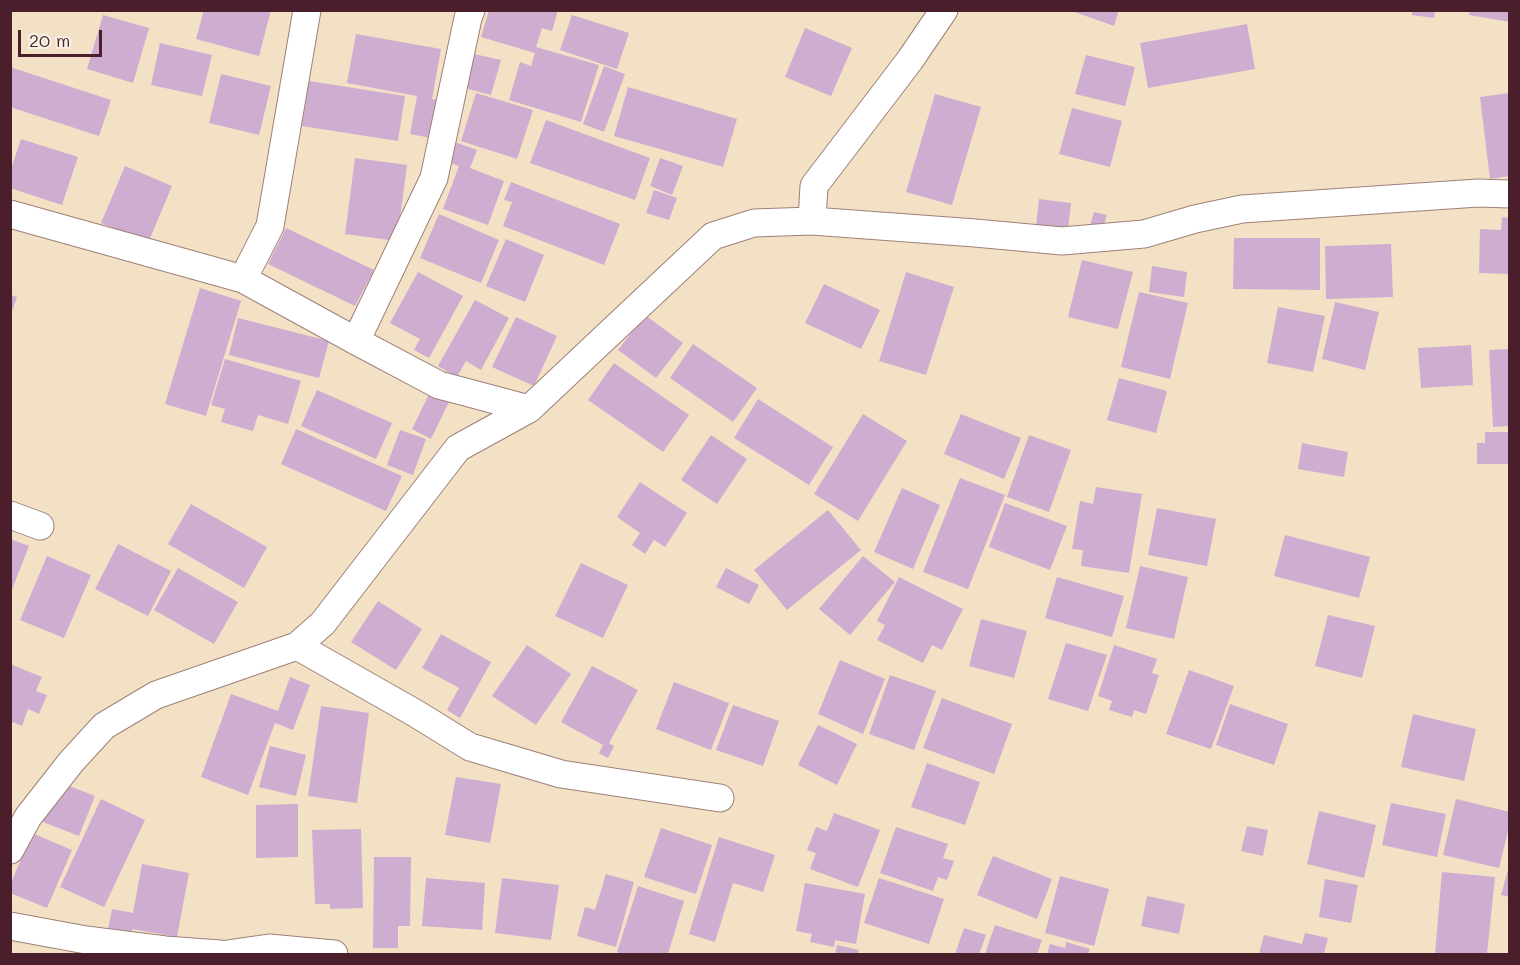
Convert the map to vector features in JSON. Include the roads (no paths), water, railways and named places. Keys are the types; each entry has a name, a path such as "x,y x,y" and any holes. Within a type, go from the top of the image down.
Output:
{"street":[{"path":"243,279 270,226 307,10"},
{"path":"356,341 434,178 471,10"},
{"path":"812,221 814,186 910,60 944,10"},
{"path":"10,850 27,817 71,762 104,726 156,695 297,646 323,623 459,448 530,409 713,236 753,223 812,221 1062,242 1144,234 1195,219 1242,209 1509,194"},
{"path":"10,214 243,279 440,384 530,409"},
{"path":"10,515 40,526"},
{"path":"297,646 470,747 561,774 720,798"},
{"path":"10,926 86,940 220,954"},
{"path":"227,954 269,948 334,954"}]}
